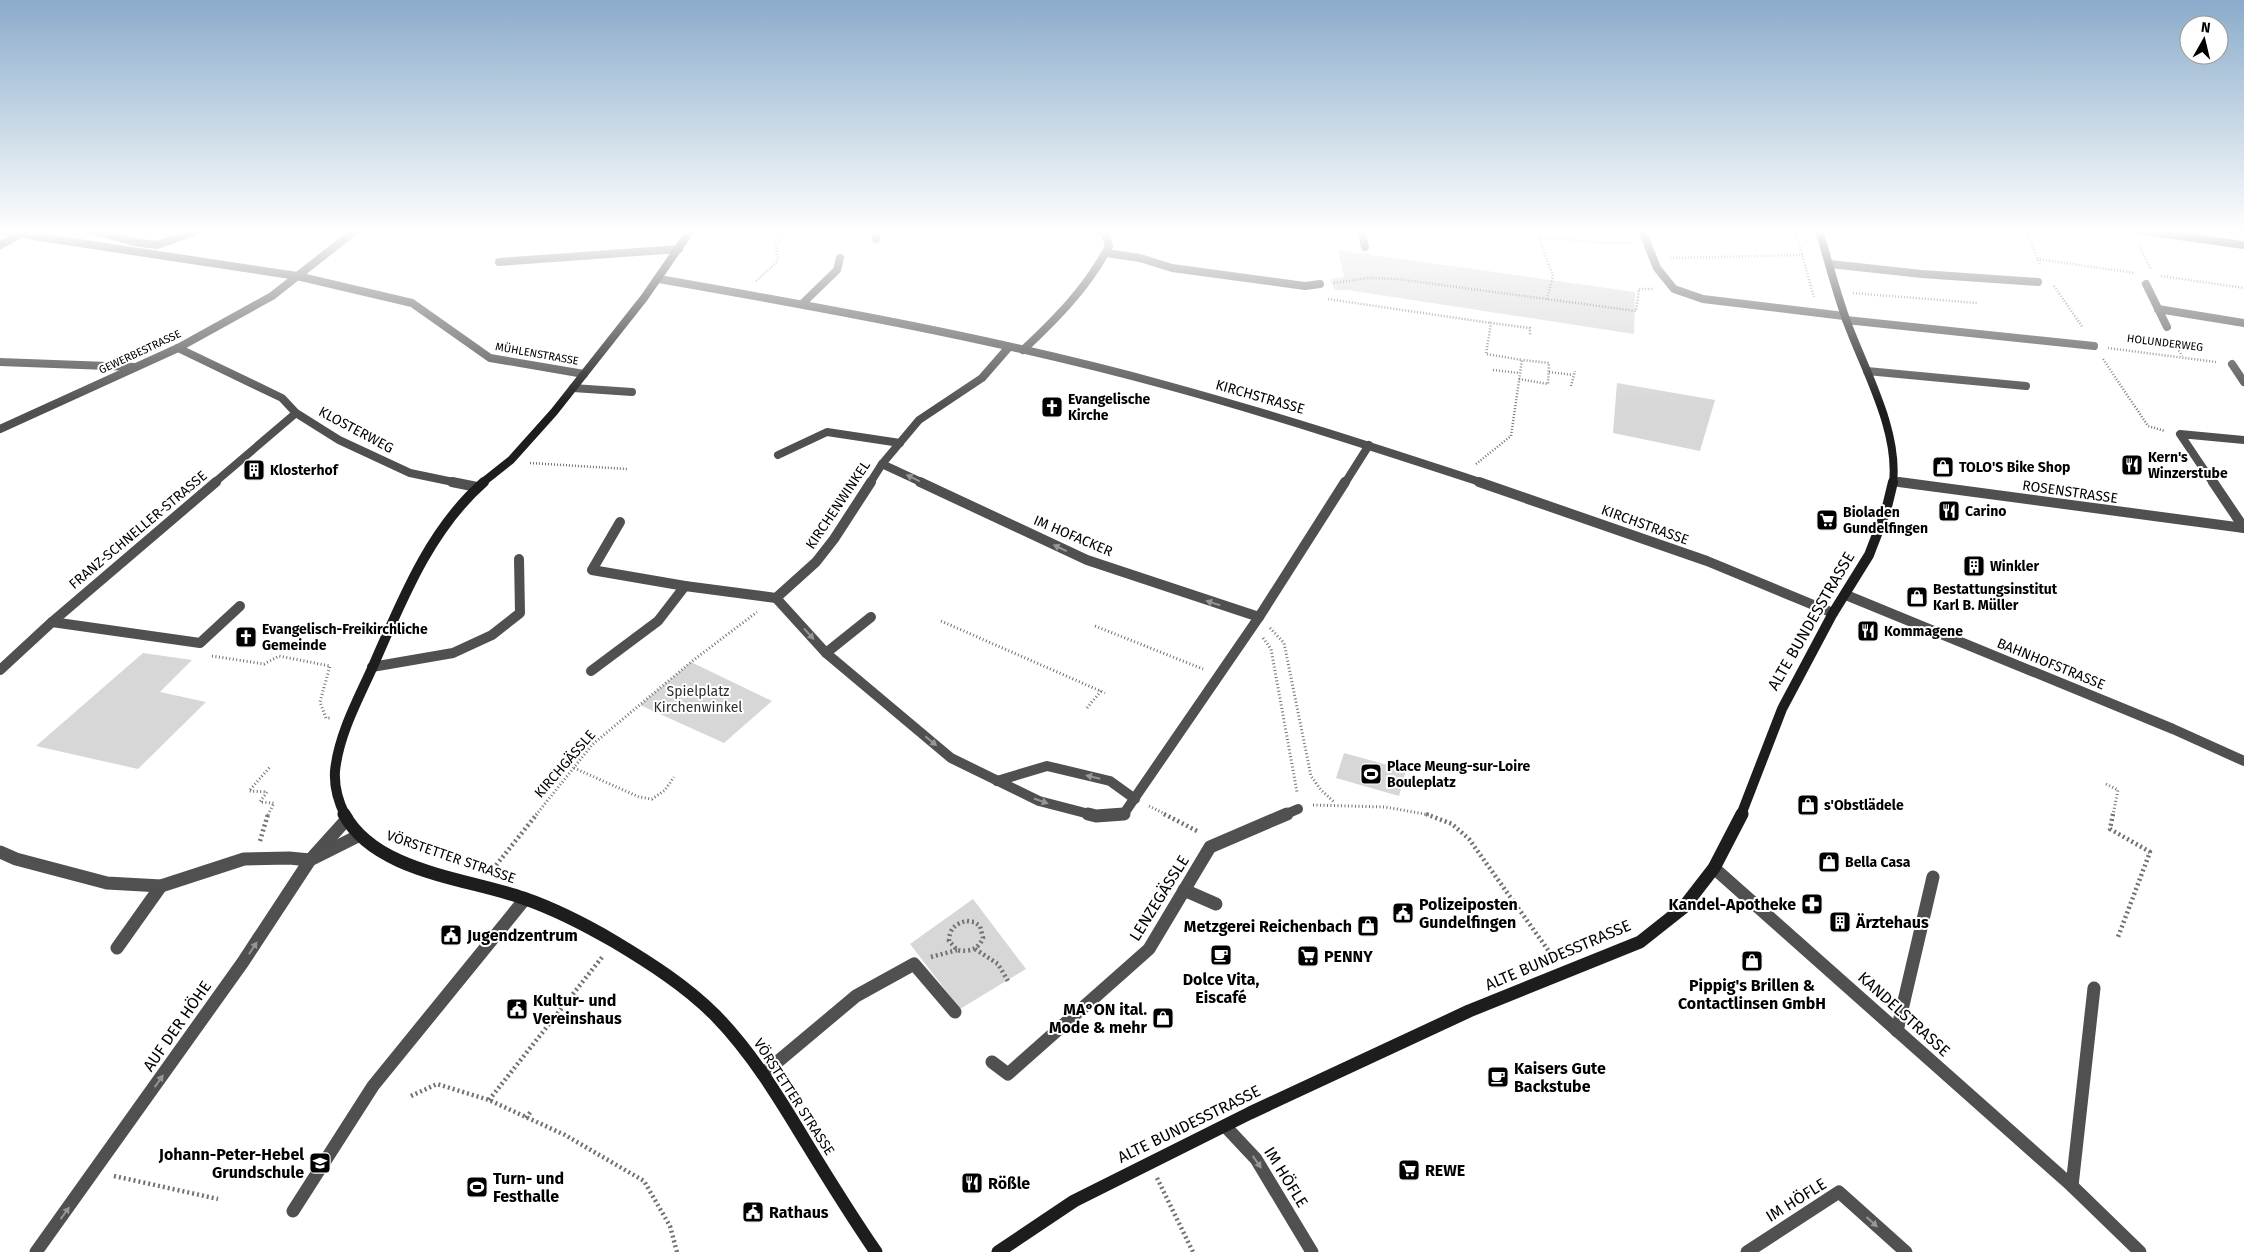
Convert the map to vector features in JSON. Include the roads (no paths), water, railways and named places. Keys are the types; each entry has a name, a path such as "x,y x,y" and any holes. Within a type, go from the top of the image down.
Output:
{"street":[{"name":"GEWERBESTRASSE","path":"0,429 178,348 272,296 281,288"},
{"name":"MÜHLENSTRASSE","path":"350,288 412,303 490,358 584,374"},
{"name":"VÖRSTETTER STRASSE","path":"652,288 573,388 510,461 477,487 458,510 422,563 400,603 361,691 338,759 334,788 347,819 358,836 378,852 525,899 562,914 616,944 672,980 702,1003 733,1035 763,1074 876,1252"},
{"name":"KIRCHSTRASSE","path":"711,288 802,304 1023,350 1151,380 1296,422 1462,476 1707,561 1833,613"},
{"path":"802,304 818,288"},
{"path":"1023,350 1059,316 1082,288"},
{"path":"1674,288 1703,299 1818,312 1845,318 2094,346"},
{"name":"ALTE BUNDESSTRASSE","path":"998,1252 1074,1201 1225,1126 1469,1011 1640,942 1684,908 1714,868 1739,821 1782,709 1833,613 1846,595 1869,555 1886,510 1893,481 1893,456 1882,410 1845,318 1836,288"},
{"path":"2148,288 2167,328"},
{"path":"2158,310 2244,323"},
{"name":"KIRCHENWINKEL","path":"776,598 816,562 834,538 882,464 919,420 982,378 1008,347"},
{"name":"KLOSTERWEG","path":"178,348 282,398 296,413 339,440 410,473 477,487"},
{"path":"0,362 135,367"},
{"path":"2232,364 2244,382"},
{"path":"1867,371 2026,386"},
{"path":"573,388 632,392"},
{"name":"FRANZ-SCHNELLER-STRASSE","path":"0,670 52,622 296,413"},
{"name":"KIRCHENWINKEL","path":"778,455 827,432 900,443"},
{"path":"2244,440 2180,434 2244,528"},
{"path":"620,522 592,570 685,586 776,598 826,653 951,758 1039,801 1096,816 1123,815 1256,622 1369,445"},
{"name":"IM HOFACKER","path":"882,464 1087,560 1256,622"},
{"name":"ROSENSTRASSE","path":"1893,481 2122,514 2244,528"},
{"path":"372,667 453,653 492,635 520,613 520,559"},
{"path":"591,671 658,621 685,586"},
{"name":"BAHNHOFSTRASSE","path":"1846,595 2173,729 2244,761"},
{"path":"52,622 200,643 240,606"},
{"path":"826,653 871,617"},
{"path":"997,781 1047,766 1110,781 1135,799"},
{"name":"LENZEGÄSSLE","path":"992,1062 1008,1074 1149,949 1210,847 1299,808"},
{"name":"AUF DER HÖHE","path":"36,1252 243,962 310,860 347,819"},
{"path":"0,852 16,859 107,883 161,886 244,859 290,858 310,860 358,836"},
{"name":"KANDELSTRASSE","path":"1714,868 2072,1186 2140,1252"},
{"path":"1897,1031 1933,877"},
{"path":"117,948 161,886"},
{"path":"1184,890 1216,904"},
{"path":"293,1211 373,1086 525,899"},
{"path":"763,1074 856,996 914,964 955,1012"},
{"path":"2072,1186 2094,988"},
{"name":"IM HÖFLE","path":"1225,1126 1256,1159 1312,1252"},
{"name":"IM HÖFLE","path":"1747,1252 1839,1192 1906,1252"}],"place":[{"name":"Evangelische Kirche","path":"1052,407"},
{"name":"Kern's Winzerstube","path":"2132,465"},
{"name":"TOLO'S Bike Shop","path":"1943,467"},
{"name":"Klosterhof","path":"254,470"},
{"name":"Carino","path":"1949,511"},
{"name":"Bioladen Gundelfingen","path":"1827,520"},
{"name":"Winkler","path":"1974,566"},
{"name":"Bestattungsinstitut Karl B. Müller","path":"1917,597"},
{"name":"Kommagene","path":"1868,631"},
{"name":"Evangelisch-Freikirchliche Gemeinde","path":"246,637"},
{"name":"Place Meung-sur-Loire Bouleplatz","path":"1371,774"},
{"name":"s'Obstlädele","path":"1808,805"},
{"name":"Bella Casa","path":"1829,862"},
{"name":"Kandel-Apotheke","path":"1812,904"},
{"name":"Polizeiposten Gundelfingen","path":"1403,913"},
{"name":"Ärztehaus","path":"1840,922"},
{"name":"Metzgerei Reichenbach","path":"1368,926"},
{"name":"Jugendzentrum","path":"451,935"},
{"name":"Dolce Vita, Eiscafé","path":"1221,955"},
{"name":"PENNY","path":"1308,956"},
{"name":"Pippig's Brillen & Contactlinsen GmbH","path":"1752,961"},
{"name":"Kultur- und Vereinshaus","path":"517,1009"},
{"name":"MA°ON ital. Mode & mehr","path":"1163,1018"},
{"name":"Kaisers Gute Backstube","path":"1498,1077"},
{"name":"Johann-Peter-Hebel Grundschule","path":"320,1163"},
{"name":"REWE","path":"1409,1170"},
{"name":"Rößle","path":"972,1183"},
{"name":"Turn- und Festhalle","path":"477,1187"},
{"name":"Rathaus","path":"753,1212"}],"park label":[{"name":"Spielplatz Kirchenwinkel","path":"698,700"}]}
